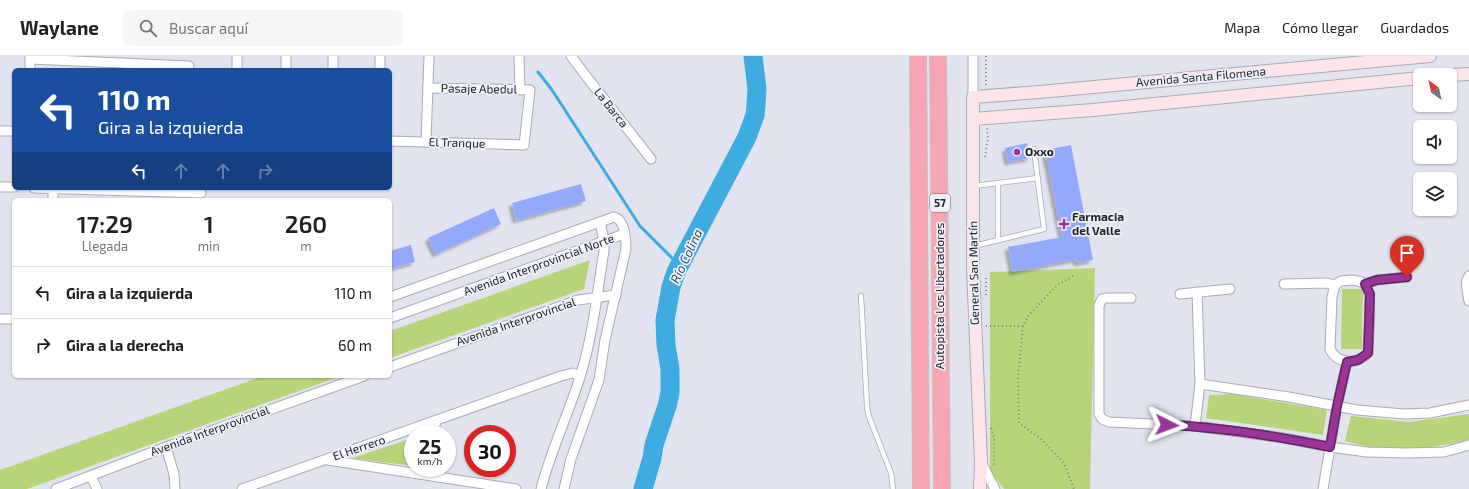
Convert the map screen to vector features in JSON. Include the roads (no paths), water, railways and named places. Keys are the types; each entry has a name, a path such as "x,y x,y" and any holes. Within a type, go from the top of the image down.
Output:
{"highway":[{"name":"Autopista Los Libertadores","path":"918,56 921,489"},
{"name":"Autopista Los Libertadores","path":"938,56 942,489"}],"street":[{"path":"30,58 189,68 189,56"},
{"path":"237,56 237,68"},
{"path":"286,56 286,68"},
{"path":"333,56 333,68"},
{"path":"380,56 380,68"},
{"path":"426,142 429,56"},
{"path":"519,56 520,90"},
{"name":"La Barca","path":"571,56 651,159"},
{"name":"General San Martín","path":"973,56 974,326 981,462 980,489"},
{"name":"Avenida Santa Filomena","path":"973,97 1430,56"},
{"path":"1457,75 1469,74"},
{"name":"Avenida Santa Filomena","path":"973,119 1093,110 1413,79"},
{"name":"Pasaje Abedul","path":"428,88 530,90 524,145"},
{"path":"0,131 12,131"},
{"name":"El Tranque","path":"392,141 524,145"},
{"path":"0,187 12,187"},
{"path":"66,190 130,195 200,194"},
{"name":"Avenida Interprovincial Norte","path":"392,296 614,217 618,218 621,222 624,234 392,317"},
{"path":"541,489 551,453 580,376 591,332 604,251 604,241 600,222"},
{"path":"564,489 571,459 599,380 605,340 626,249 624,234"},
{"path":"1469,276 1466,284 1469,301"},
{"path":"1365,284 1377,280 1407,277"},
{"path":"1352,280 1365,284 1370,294 1368,353 1358,360 1347,362 1332,354 1330,349 1332,297 1336,285 1341,281 1352,280"},
{"path":"1284,284 1326,283 1336,285"},
{"path":"1180,294 1230,289"},
{"path":"1195,426 1200,384 1196,292"},
{"name":"Avenida Interprovincial","path":"392,366 578,300 596,296 616,295"},
{"path":"1132,298 1106,298 1099,302 1099,406 1100,416 1104,420 1110,422 1195,426 1284,438 1330,447 1367,452 1444,452 1469,445"},
{"path":"0,319 12,319"},
{"path":"1323,489 1337,406 1347,362"},
{"name":"El Herrero","path":"242,489 561,376 573,373 580,376"},
{"name":"Avenida Interprovincial","path":"56,489 166,447 358,378"},
{"path":"1200,384 1232,388 1356,410 1404,414 1430,413 1469,405"},
{"path":"435,425 436,421"},
{"path":"166,447 174,474 175,489"},
{"path":"326,460 404,469"},
{"path":"981,462 995,489"},
{"path":"91,476 96,489"},
{"path":"452,477 516,489"}],"lane":[{"path":"973,246 1044,229 1034,149"},
{"path":"973,186 1038,178"},
{"path":"998,183 998,240"},
{"path":"861,296 868,414 891,473 892,489"}],"waterway":[{"name":"Río Colina","path":"643,489 652,458 654,445 670,393 670,369 666,345 665,320 671,287 676,272 747,137 755,115 757,89 753,56"},
{"path":"538,72 552,90 640,226 673,259 676,272"}],"place":[{"name":"Oxxo","path":"1017,152"},
{"name":"Farmacia del Valle","path":"1064,224"}]}
